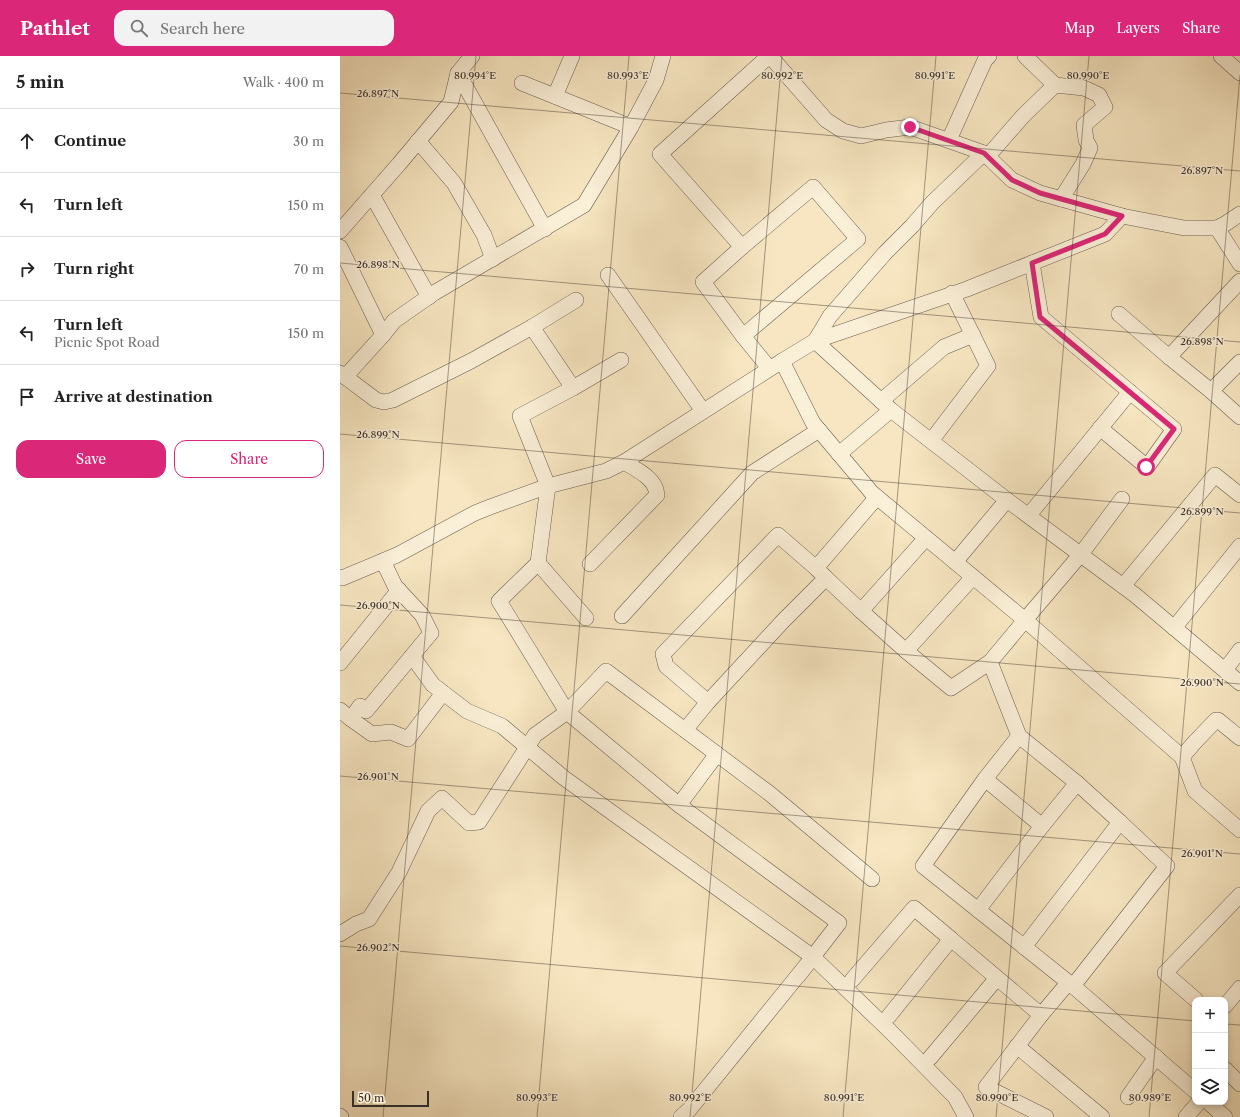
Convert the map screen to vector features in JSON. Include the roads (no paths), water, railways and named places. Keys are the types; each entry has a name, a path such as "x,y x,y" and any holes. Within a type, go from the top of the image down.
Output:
{"street":[{"path":"340,231 451,102 458,73 472,56"},
{"path":"555,96 572,56"},
{"path":"576,300 532,327 471,361 389,401 384,402 376,400 342,375 394,321 429,297 492,258 545,229 584,205 631,127 656,80 663,56"},
{"path":"742,247 660,154 769,56 826,120 843,132 861,136 886,130 910,127 949,140 986,155 1012,180 1040,193 1122,216 1184,228 1217,228 1240,214"},
{"path":"949,140 985,60 989,56"},
{"path":"1025,56 1055,85 1084,88 1099,95 1105,107 1084,125 1086,140 1090,148 1083,164 1061,199"},
{"path":"1221,56 1240,73"},
{"path":"458,73 545,229"},
{"path":"522,83 631,127"},
{"path":"815,340 830,316 885,253 932,203 986,155 1055,85"},
{"path":"418,141 454,183 484,235 492,258"},
{"path":"743,336 858,239 813,187 703,282 743,336 775,365 813,423 872,493 1025,620 1182,758 1195,791 1238,823"},
{"path":"372,195 429,297"},
{"path":"341,579 397,556 490,507 548,486 606,471 624,462 815,340 967,289 1105,234 1122,216"},
{"path":"1217,228 1240,264"},
{"path":"340,246 383,334"},
{"path":"1032,263 1040,317 1174,429 1146,467 1100,428"},
{"path":"608,275 702,412"},
{"path":"1169,357 1240,281"},
{"path":"931,441 988,366 952,293"},
{"path":"1119,314 1240,417"},
{"path":"532,327 573,388"},
{"path":"839,454 944,347 972,335"},
{"path":"815,340 886,406 1007,500 1123,586 1240,683"},
{"path":"621,360 573,388 520,416 548,486 538,563 499,601 567,712 679,805 839,923 694,1104 681,1117"},
{"path":"1211,391 1240,362"},
{"path":"1029,515 1130,392"},
{"path":"622,616 752,473 819,430"},
{"path":"590,564 657,495 657,489 652,480 624,462"},
{"path":"1123,586 1215,475 1240,495"},
{"path":"685,730 708,702 784,620 877,497"},
{"path":"708,702 666,666 663,654 778,535 906,651 951,688 990,662 1081,554 1122,499"},
{"path":"955,562 1007,500"},
{"path":"861,611 926,538"},
{"path":"1174,628 1240,546"},
{"path":"383,561 395,586 422,615 431,633 366,711 360,706 346,715 372,734 391,732 408,739 443,693"},
{"path":"538,563 586,618"},
{"path":"906,651 973,577"},
{"path":"340,663 399,590"},
{"path":"1225,670 1240,650"},
{"path":"412,656 433,685 467,712 502,726 564,778 813,957 890,1030 955,1097 966,1117"},
{"path":"990,662 1019,736 1077,783 1167,866 1070,984 1041,1015 986,1087 1046,1117"},
{"path":"340,934 356,924 369,919 399,872 428,811 442,798 470,823 479,822 535,735 567,712 606,672 769,793 872,879"},
{"path":"1182,758 1216,720 1240,738"},
{"path":"1019,736 985,778 923,866 1070,984 1192,1088"},
{"path":"679,805 717,754"},
{"path":"985,778 1042,826"},
{"path":"978,910 1077,783"},
{"path":"1024,947 1120,822"},
{"path":"1193,997 1165,972 1240,895"},
{"path":"852,980 914,908 1041,1015"},
{"path":"889,1016 951,939"},
{"path":"930,1058 997,978"},
{"path":"1228,1002 1240,988"},
{"path":"1017,1046 1102,1117"},
{"path":"1128,1097 1156,1057"},
{"path":"1228,1072 1240,1084"},
{"path":"1186,1117 1196,1105"},
{"path":"1211,1105 1225,1117"}]}
